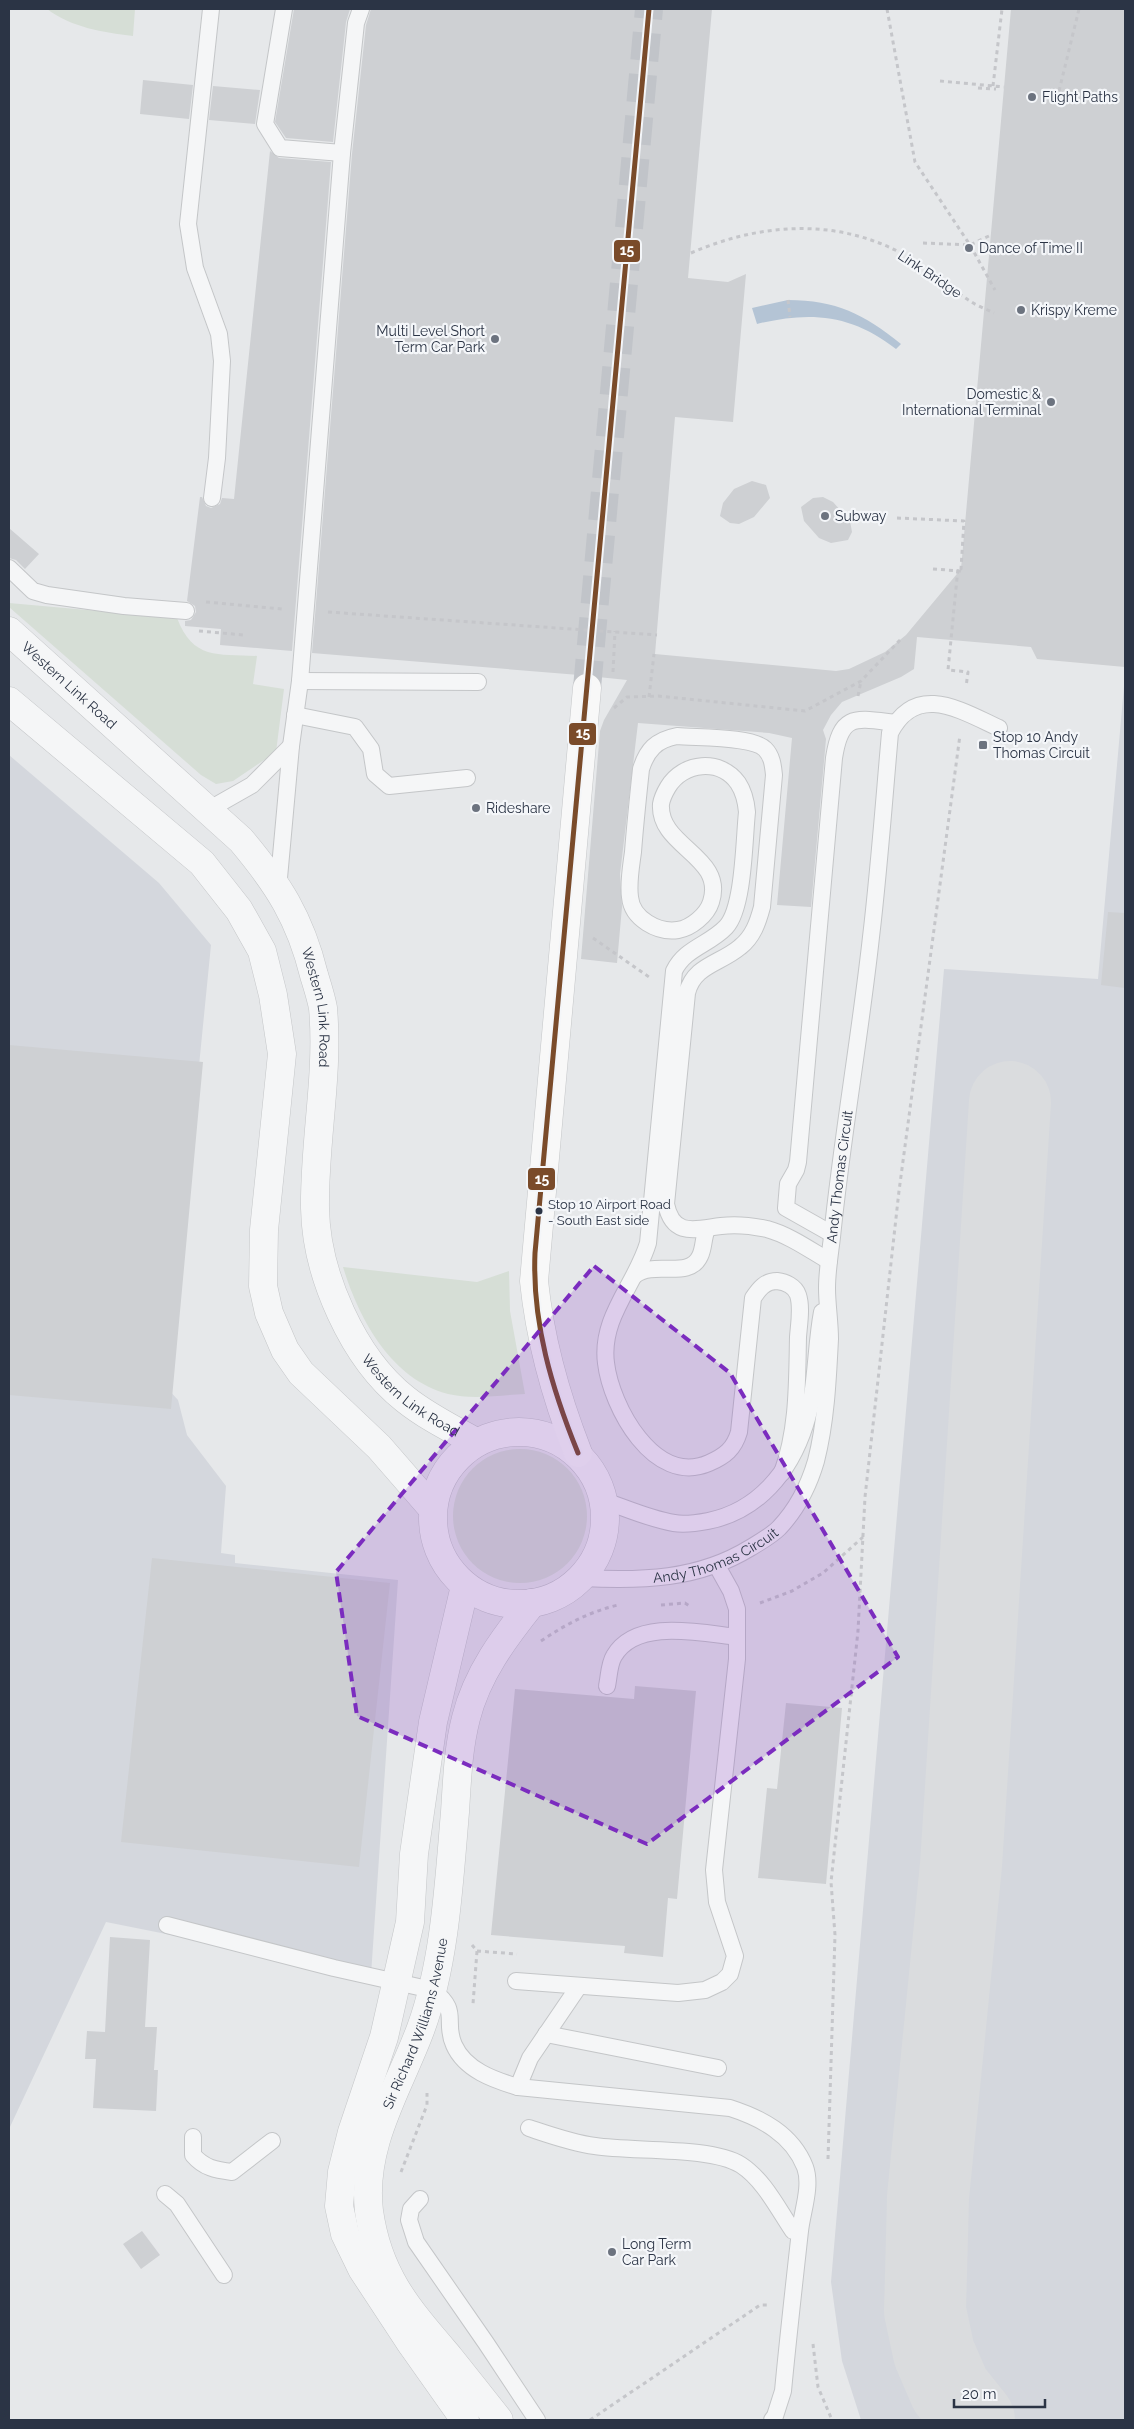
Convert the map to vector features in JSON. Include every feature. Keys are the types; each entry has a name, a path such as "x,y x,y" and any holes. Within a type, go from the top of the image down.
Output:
{"main road":[{"path":"578,1453 552,1382 534,1281 561,961 587,688"}],"street":[{"name":"Western Link Road","path":"9,631 241,840 267,872 297,919 322,1006 324,1052 315,1208 320,1249 330,1284 360,1347 387,1383 421,1410 476,1442"},
{"path":"9,701 202,863 238,910 262,951 273,996 282,1054 264,1230 263,1286 270,1313 285,1350 301,1374 379,1447 432,1508"},
{"path":"529,1431 555,1438 578,1453 596,1475 605,1501 606,1529 598,1555 582,1578 559,1595 532,1603 509,1604 486,1598 466,1586 449,1569 438,1548 432,1508 443,1478 457,1458 476,1442 501,1433 529,1431"},
{"name":"Sir Richard Williams Avenue","path":"465,2420 412,2346 362,2269 345,2234 338,2206 342,2172 352,2132 384,2038 410,1922 414,1854 432,1722 466,1586"},
{"name":"Sir Richard Williams Avenue","path":"499,2420 398,2295 384,2268 369,2210 368,2180 375,2138 421,2027 432,1990 446,1899 460,1748 466,1718 491,1658 532,1603"}],"lane":[{"path":"211,9 188,224 196,268 219,334 222,361 217,458 212,498"},
{"path":"284,9 266,124 280,148 342,153"},
{"path":"278,889 291,746 300,681 342,153 359,16"},
{"path":"9,568 33,591 46,595 124,606 186,611"},
{"path":"300,681 478,682"},
{"path":"832,1234 786,1208 788,1184 798,1162 837,739 841,729 849,722 860,720 895,723 910,708 925,705 941,704 963,711 999,728"},
{"path":"295,715 355,726 371,749 375,774 389,786 467,778"},
{"name":"Andy Thomas Circuit","path":"582,1578 659,1579 693,1573 717,1566 734,1558 773,1533 792,1510 806,1487 815,1462 823,1428 830,1337 827,1288 829,1261 872,936 890,733 895,723"},
{"path":"782,1473 790,1450 794,1423 799,1312 798,1296 795,1290 783,1282 772,1282 758,1290 751,1308 740,1423 736,1441 727,1454 705,1465 690,1468 673,1465 659,1458 646,1447 622,1414 611,1391 606,1361 607,1331 619,1300 643,1259 650,1229 674,971 683,957 725,928 732,919 738,902 747,812 745,797 738,783 727,773 710,766 695,767 681,772 664,794 662,818 670,831 707,867 712,879 713,893 711,903 697,921 683,930 657,929 638,914 630,898 630,884 641,769 646,755 653,745 664,738 676,736 753,742 765,748 772,759 774,774 762,907 759,921 742,946 708,965 693,977 689,985 684,1006 666,1204 672,1220 678,1226 692,1230 738,1226 766,1229 782,1235 829,1261"},
{"path":"208,810 252,785 291,746"},
{"path":"635,1275 647,1268 682,1269 692,1265 701,1255 707,1229"},
{"path":"605,1501 644,1516 676,1524 719,1519 743,1508 764,1494 782,1473 806,1424 811,1398 818,1333 827,1288"},
{"path":"516,1981 678,1993 704,1990 722,1982 730,1974 734,1956 717,1902 714,1870 736,1660 737,1609 731,1591 717,1566"},
{"path":"607,1686 613,1658 625,1642 644,1633 676,1631 737,1637"},
{"path":"167,1925 396,1983 432,1990 443,1998 450,2009 453,2044 464,2060 479,2072 518,2087 730,2108 752,2115 772,2126 797,2152 806,2169 807,2192 801,2226 783,2391 772,2420"},
{"path":"518,2087 530,2058 579,1986"},
{"path":"546,2034 718,2068"},
{"path":"529,2128 593,2146 702,2154 727,2159 741,2165 758,2181 793,2231"},
{"path":"193,2137 193,2155 200,2163 213,2170 232,2172 272,2141"},
{"path":"164,2194 177,2204 224,2275"},
{"path":"420,2199 411,2209 409,2220 416,2242 537,2420"}],"path":[{"path":"887,9 915,162 970,245 995,290"},
{"path":"994,86 1002,9"},
{"path":"1059,92 1079,9"},
{"path":"940,81 1004,88 978,88"},
{"name":"Link Bridge","path":"690,254 734,236 781,228 806,228 855,235 901,252 970,302 994,313"},
{"path":"923,243 970,245 991,235"},
{"path":"788,300 790,317"},
{"path":"828,2166 835,1936 831,1882 858,1631 865,1497 899,1191 968,672 948,670 958,568 961,569 964,521 897,518"},
{"path":"933,569 961,571"},
{"path":"202,601 306,611 657,635"},
{"path":"610,712 627,697 649,697 805,711 861,681 901,639"},
{"path":"649,697 654,654"},
{"path":"857,699 861,681"},
{"path":"590,936 652,980"},
{"path":"756,1604 792,1591 823,1573 863,1536"},
{"path":"656,1606 684,1603 693,1608"},
{"path":"536,1645 566,1624 595,1610 620,1604"},
{"path":"470,1943 477,1951 517,1954"},
{"path":"473,2007 477,1951"},
{"path":"396,2179 414,2140 427,2105 428,2087"},
{"path":"590,2420 760,2304 770,2305"},
{"path":"813,2339 818,2387 832,2420"}],"highlighted area":[{"path":"594,1266 730,1373 898,1657 647,1844 357,1716 336,1572"}],"shaded area":[{"path":"47,9 135,9 133,36 99,31 77,25"},
{"path":"9,603 177,618 183,632 199,648 219,654 257,656 253,684 284,689 276,752 233,781 216,784 201,775 9,607"},
{"path":"1125,675 1125,2420 861,2420 842,2361 831,2282 944,969 1098,979"},
{"path":"9,755 159,883 211,945 167,1388 178,1400 187,1435 226,1486 221,1553 235,1555 235,1563 398,1580 371,1975 106,1922 9,2129"},
{"path":"343,1267 477,1282 509,1271 510,1311 525,1394 477,1397 457,1396 428,1386 410,1375 394,1361 368,1326 358,1307"},
{"path":"520,1449 546,1454 557,1460 567,1469 576,1479 582,1490 587,1516 582,1542 576,1553 567,1563 557,1572 546,1578 520,1583 494,1578 483,1572 473,1563 464,1553 458,1542 453,1516 458,1490 464,1479 473,1469 483,1460 494,1454"}],"water":[{"path":"788,300 821,303 849,311 874,324 901,344 896,349 880,337 863,328 830,318 794,318 757,324 752,308"}],"building":[{"path":"294,9 350,9 346,22 333,142 286,138 275,122"},
{"name":"Multi Level Short Term Car Park","path":"371,9 712,9 688,278 728,282 746,274 733,422 675,417 655,654 836,671 849,669 885,652 906,635 961,569 1011,9 1125,9 1125,667 1037,659 1031,647 917,637 914,669 901,677 842,702 831,715 823,730 826,739 811,907 777,905 792,738 769,733 638,723 620,874 622,907 617,963 581,959 600,731 604,720 627,680 598,677 588,672 579,675 312,653 352,154 366,25"},
{"path":"143,80 193,85 189,119 140,114"},
{"path":"213,86 260,90 255,124 209,120"},
{"path":"270,151 279,158 331,162 292,651 220,645 221,629 185,626 185,621 191,620 196,612 195,606 187,601 200,497 202,497 206,506 211,508 220,504 222,498 234,499"},
{"path":"752,481 766,485 770,498 754,517 739,524 730,523 720,516 723,503 734,489"},
{"name":"Subway","path":"823,497 833,502 850,521 852,532 848,540 831,543 819,538 804,521 801,507 813,498"},
{"path":"9,528 39,554 25,569 16,560 9,558"},
{"path":"1108,912 1125,913 1125,988 1101,985"},
{"path":"9,1045 203,1062 171,1409 9,1395"},
{"path":"152,1558 390,1583 359,1867 121,1842"},
{"path":"635,1686 696,1691 677,1899 668,1898 663,1957 624,1953 625,1946 491,1935 515,1689 634,1699"},
{"path":"786,1703 842,1708 826,1884 758,1878 767,1788 777,1789"},
{"path":"110,1937 150,1940 145,2027 157,2027 154,2070 158,2070 156,2111 93,2108 96,2059 85,2059 87,2031 105,2032"},
{"path":"142,2231 160,2255 141,2269 123,2244"}],"taxiway":[{"path":"974,2420 950,2390 934,2353 925,2311 928,2197 961,1865 1010,1102"}],"tunnel":[{"path":"587,688 649,9"}],"transit line":[{"name":"15","path":"578,1453 552,1380 540,1330 535,1279 535,1253 649,9"}],"place":[{"name":"Flight Paths","path":"1032,97"},
{"name":"Dance of Time II","path":"969,248"},
{"name":"Krispy Kreme","path":"1021,310"},
{"name":"Multi Level Short Term Car Park","path":"495,339"},
{"name":"Domestic & International Terminal","path":"1051,402"},
{"name":"Subway","path":"825,516"},
{"name":"Stop 10 Andy Thomas Circuit","path":"983,745"},
{"name":"Rideshare","path":"476,808"},
{"name":"Stop 10 Airport Road - South East side","path":"539,1211"},
{"name":"Long Term Car Park","path":"612,2252"}]}
